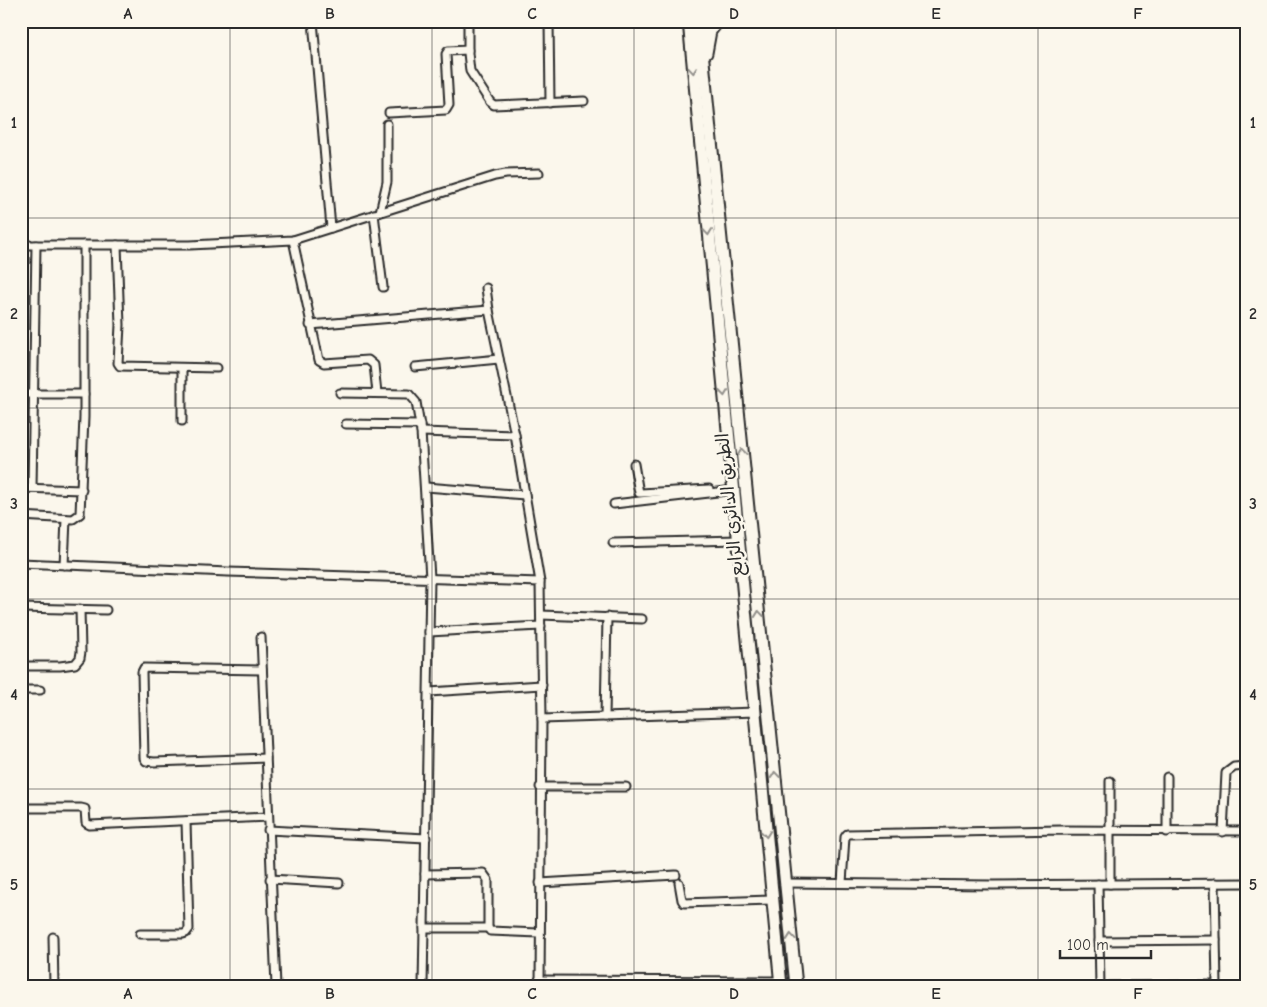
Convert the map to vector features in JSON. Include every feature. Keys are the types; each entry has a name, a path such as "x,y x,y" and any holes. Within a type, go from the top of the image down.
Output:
{"main road":[{"path":"679,21 685,28 691,42"},
{"name":"الطريق الدائري الرابع","path":"689,21 781,983"},
{"name":"الطريق الدائري الرابع","path":"699,21 796,986"},
{"path":"703,72 710,31 718,21"},
{"path":"752,671 758,667 765,672"}],"street":[{"path":"313,21 331,228"},
{"path":"468,21 470,71 490,102 494,105 584,102"},
{"path":"549,21 550,103"},
{"path":"389,113 446,110 449,104 446,54 452,50 468,50"},
{"path":"383,288 377,213 387,182 387,124"},
{"path":"21,245 190,245 293,240 495,176 539,173"},
{"path":"293,240 319,360 324,363 368,360 372,362 374,364 377,393"},
{"path":"32,488 36,245"},
{"path":"21,516 66,519 76,518 80,514 84,394 84,245"},
{"path":"117,245 120,325 118,363 122,367 217,368"},
{"path":"486,288 488,310 515,435 540,582 542,719 539,983 781,983"},
{"path":"310,325 488,310"},
{"path":"415,367 499,359"},
{"path":"182,368 182,421"},
{"path":"340,393 409,394 416,402 421,429 426,486 430,578 423,986"},
{"path":"21,394 84,394"},
{"path":"346,424 515,435"},
{"path":"634,464 639,493 641,494 734,488 746,490"},
{"path":"426,486 525,495"},
{"path":"21,488 82,490"},
{"path":"614,504 734,488"},
{"path":"64,565 66,519"},
{"path":"613,543 738,540"},
{"path":"21,563 540,582"},
{"path":"21,608 106,610"},
{"path":"21,666 75,664 80,658 80,609"},
{"path":"541,615 642,619"},
{"path":"606,717 608,617"},
{"path":"429,632 541,626"},
{"path":"261,637 276,986"},
{"path":"262,670 144,668 142,672 144,758 146,761 154,762 266,758"},
{"path":"429,692 542,685"},
{"path":"21,690 40,690"},
{"path":"542,719 756,712"},
{"path":"1223,832 1226,773 1234,767 1246,766"},
{"path":"1167,777 1167,832"},
{"path":"1110,781 1110,884"},
{"path":"540,787 626,787"},
{"path":"21,808 81,808 85,809 86,822 90,825 268,817"},
{"path":"140,934 183,934 189,929 186,821"},
{"path":"268,830 426,838"},
{"path":"842,883 845,837 848,834 1109,830 1167,832 1246,831"},
{"path":"425,874 483,873 488,880 488,928"},
{"path":"540,883 676,874"},
{"path":"270,879 339,884"},
{"path":"680,883 684,903 772,900"},
{"path":"786,883 1246,883"},
{"path":"1108,986 1217,985 1215,883"},
{"path":"1098,884 1100,986"},
{"path":"424,928 488,928 493,932 539,933"},
{"path":"54,937 54,986"},
{"path":"1099,941 1216,940"}]}
